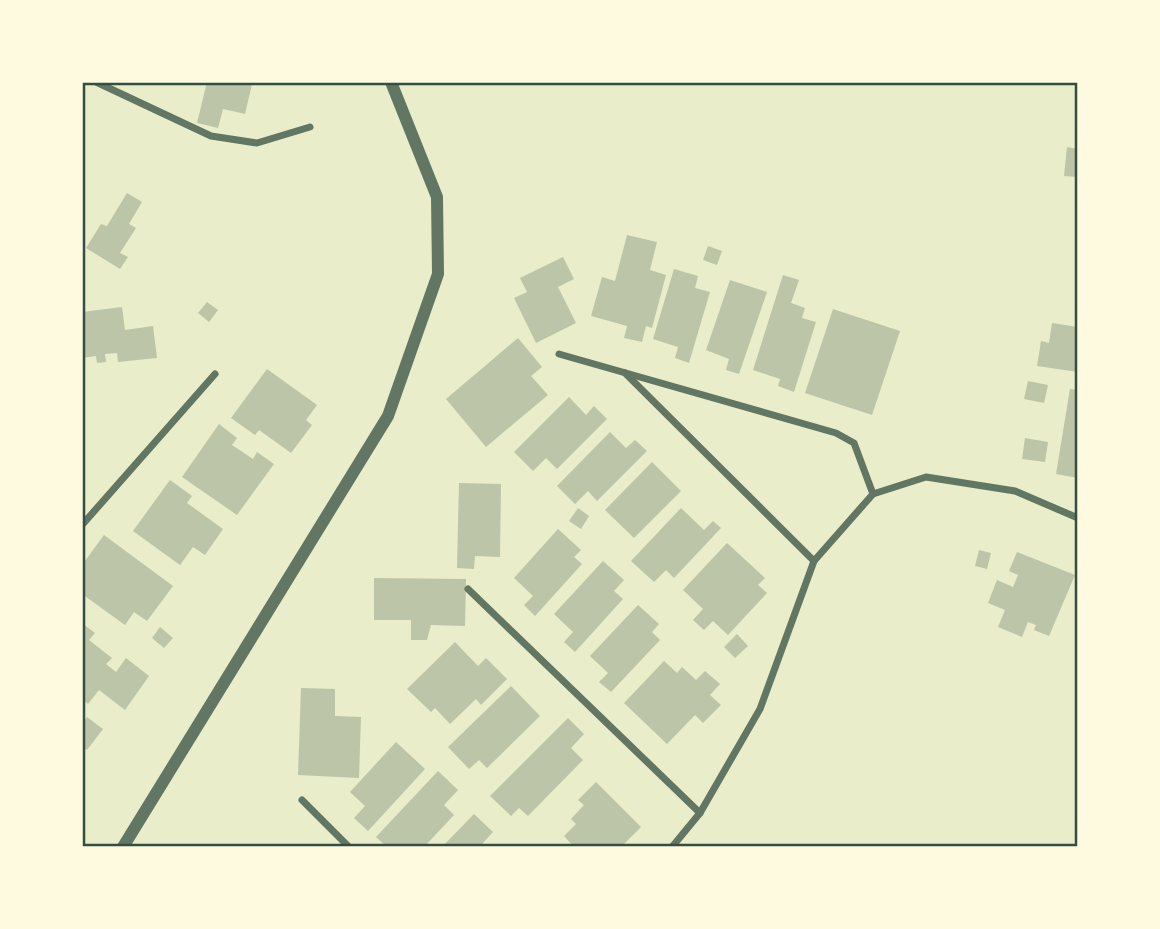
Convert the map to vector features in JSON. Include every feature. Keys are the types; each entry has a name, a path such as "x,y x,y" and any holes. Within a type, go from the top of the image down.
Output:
{"street":[{"path":"96,82 211,136 257,143 310,127"},
{"path":"123,847 388,416 438,274 437,197 391,82"},
{"path":"559,354 836,433 855,443 873,494"},
{"path":"624,372 814,561"},
{"path":"82,525 215,374"},
{"path":"672,847 700,813 760,709 814,561 873,494 926,477 1015,491 1078,518"},
{"path":"468,589 700,813"},
{"path":"302,800 349,847"}],"building":[{"path":"207,82 252,84 245,114 223,109 218,128 197,123"},
{"path":"1067,147 1078,149 1078,177 1064,176"},
{"path":"127,193 142,202 129,224 136,228 120,253 128,257 120,269 86,248 101,224 107,226"},
{"path":"627,235 657,242 650,270 666,275 652,328 646,326 642,342 624,338 627,326 591,316 602,277 615,281"},
{"path":"708,246 722,251 717,265 703,260"},
{"path":"563,257 574,279 558,287 576,323 536,343 514,298 527,292 520,278"},
{"path":"674,269 698,276 695,288 710,292 689,363 675,358 678,347 653,339"},
{"path":"783,275 799,280 791,303 805,308 802,318 816,322 794,392 778,386 780,379 753,370"},
{"path":"730,280 767,292 739,374 726,370 729,359 706,350"},
{"path":"207,302 218,310 209,322 198,313"},
{"path":"122,307 125,330 153,326 157,358 118,362 117,353 105,354 106,362 97,363 96,356 82,358 82,312"},
{"path":"833,309 900,331 872,415 805,393"},
{"path":"1052,323 1078,327 1078,372 1037,366 1041,341 1049,343"},
{"path":"518,338 542,367 531,376 548,395 486,447 446,399"},
{"path":"267,369 317,405 306,420 312,425 291,453 259,430 255,435 231,418"},
{"path":"1028,381 1048,385 1044,403 1024,399"},
{"path":"1070,389 1078,390 1078,478 1056,474"},
{"path":"569,397 586,415 594,406 607,419 557,469 546,458 533,471 514,452"},
{"path":"219,424 237,438 232,445 253,459 257,452 274,464 237,515 182,477"},
{"path":"610,432 626,448 635,440 647,451 597,501 588,491 575,504 557,486"},
{"path":"1025,438 1048,442 1045,462 1022,459"},
{"path":"652,462 681,491 634,538 605,510"},
{"path":"170,480 192,496 187,503 223,529 205,555 193,547 180,565 133,531"},
{"path":"459,483 501,484 500,557 475,556 474,569 457,568"},
{"path":"578,508 589,516 581,529 569,521"},
{"path":"681,508 704,530 713,521 721,528 674,578 666,570 654,582 631,561"},
{"path":"558,529 581,550 574,557 582,564 535,616 524,605 533,596 514,578"},
{"path":"104,535 173,586 147,621 134,612 125,625 82,594 82,565"},
{"path":"727,543 765,578 758,585 767,593 728,635 713,621 704,630 693,620 703,609 683,590"},
{"path":"979,550 991,553 987,569 975,566"},
{"path":"1017,552 1075,575 1049,636 1034,630 1036,625 1028,622 1022,637 998,627 1005,610 988,603 997,580 1013,587 1018,575 1009,571"},
{"path":"603,561 624,580 614,591 623,599 575,652 564,642 573,632 554,614"},
{"path":"374,578 466,579 465,626 431,625 427,640 411,640 411,620 374,620"},
{"path":"638,605 659,624 652,632 660,640 611,692 599,682 608,673 590,656"},
{"path":"82,623 95,633 89,640 112,658 106,664 116,672 126,658 149,676 125,710 99,690 88,704 82,699"},
{"path":"160,627 173,638 164,648 152,638"},
{"path":"737,634 748,646 735,658 724,647"},
{"path":"455,642 478,666 486,658 507,679 481,705 476,699 450,724 435,708 431,712 407,689"},
{"path":"664,661 677,673 682,667 696,680 705,671 720,684 710,695 721,705 703,723 695,715 667,744 624,703"},
{"path":"511,686 540,716 487,768 479,760 469,769 448,747"},
{"path":"301,688 335,689 335,716 361,717 359,778 298,775"},
{"path":"87,717 103,729 87,750 82,747 82,724"},
{"path":"568,718 584,734 571,748 583,760 528,816 519,808 511,816 490,796"},
{"path":"396,742 425,769 368,831 354,818 365,806 350,792"},
{"path":"438,771 458,790 444,805 454,815 424,847 387,847 376,837"},
{"path":"596,782 641,827 621,847 574,847 564,836 576,824 571,819 584,805 578,800"},
{"path":"474,814 493,832 482,844 485,847 442,847"}]}
